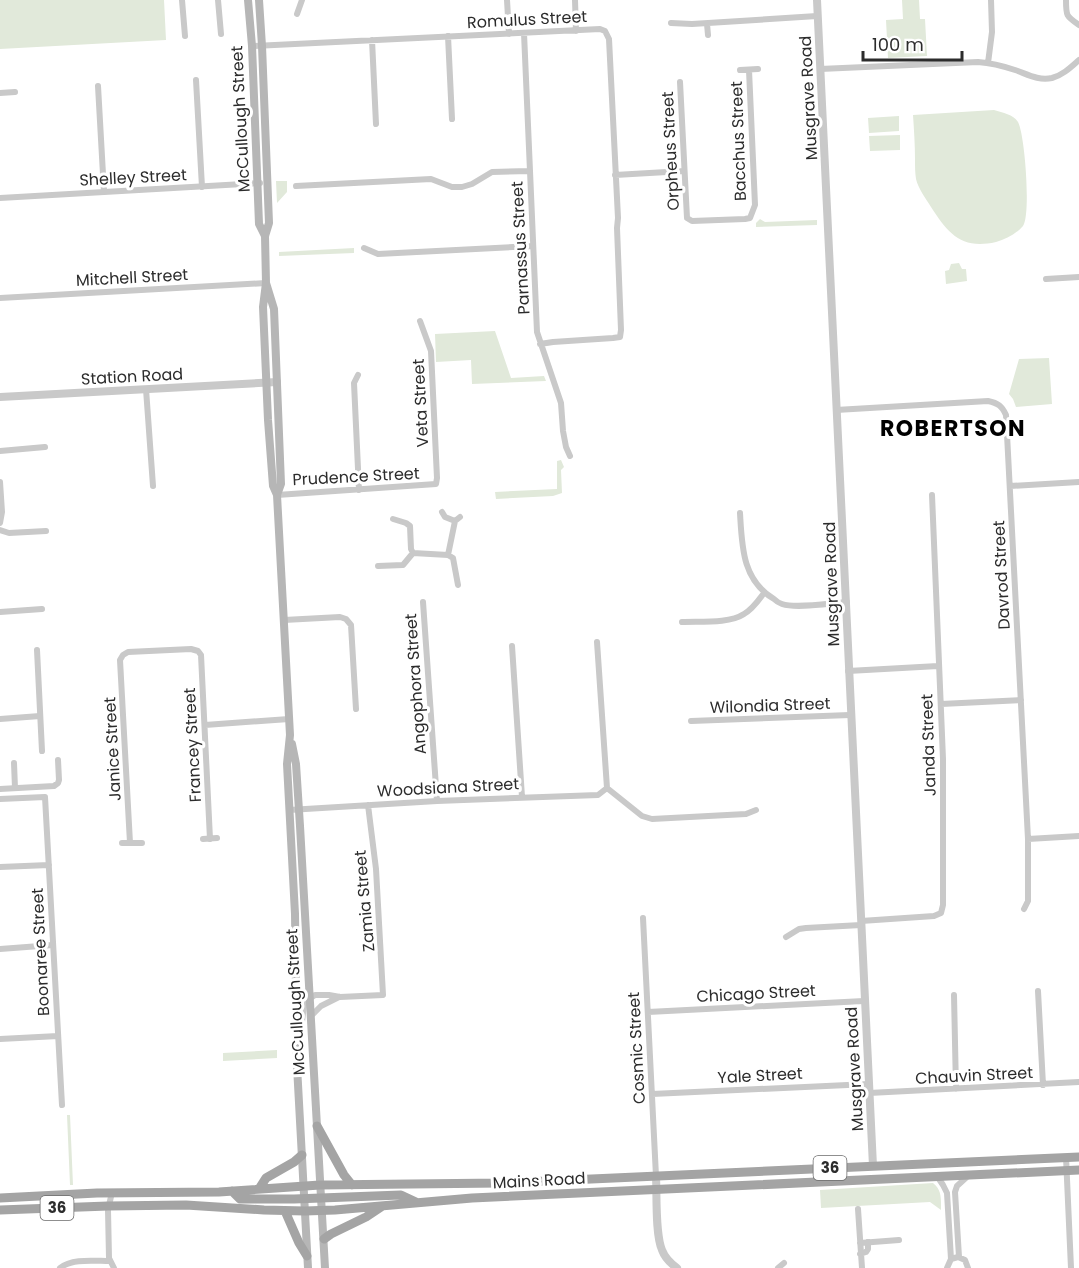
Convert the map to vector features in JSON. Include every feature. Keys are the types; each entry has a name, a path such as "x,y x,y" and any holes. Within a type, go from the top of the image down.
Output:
{"main road":[{"name":"McCullough Street","path":"248,0 262,183"},
{"name":"McCullough Street","path":"259,0 262,45 262,183 259,224 265,236 266,283 263,307 266,383 273,486 277,495 290,735 296,764 294,810 296,1030 308,1268"},
{"name":"McCullough Street","path":"266,283 274,309 281,484 277,495"},
{"name":"McCullough Street","path":"294,810 309,999 325,1268"},
{"path":"317,1126 352,1185"},
{"path":"259,1189 266,1178 302,1155"},
{"name":"Mains Road","path":"0,1198 112,1192 232,1191 320,1185 501,1184 1079,1156"},
{"name":"Mains Road","path":"0,1210 108,1206 202,1206 305,1211 472,1198 1079,1170"},
{"path":"232,1191 240,1199 401,1195 416,1202"},
{"path":"324,1239 366,1217 383,1205"},
{"path":"285,1211 307,1256"}],"street":[{"path":"182,0 185,36"},
{"path":"218,0 220,34"},
{"path":"297,14 302,0"},
{"path":"507,0 509,34"},
{"path":"575,0 576,31"},
{"name":"Musgrave Road","path":"817,0 873,1166"},
{"path":"988,63 992,32 991,0"},
{"path":"1066,0 1068,18 1079,26"},
{"path":"671,23 707,24 818,16"},
{"path":"707,24 708,35"},
{"name":"Romulus Street","path":"252,46 600,29 605,31 609,39 620,337 540,344"},
{"name":"Parnassus Street","path":"524,33 537,332 561,403 563,430 570,456"},
{"path":"448,36 452,119"},
{"path":"372,40 376,124"},
{"path":"820,69 962,62 988,63 1036,78 1052,78 1068,70 1079,60"},
{"name":"Bacchus Street","path":"740,70 758,69"},
{"name":"Bacchus Street","path":"687,218 692,221 745,219 750,218 754,211 749,70"},
{"path":"196,80 202,187"},
{"name":"Orpheus Street","path":"680,82 687,218"},
{"path":"98,86 104,192"},
{"path":"0,93 15,92"},
{"path":"296,186 431,179 452,187 462,187 492,172 530,171"},
{"path":"615,175 684,171"},
{"name":"Shelley Street","path":"0,198 262,183"},
{"path":"364,248 378,254 533,246"},
{"path":"1046,279 1079,277"},
{"name":"Mitchell Street","path":"0,298 266,283"},
{"name":"Veta Street","path":"420,321 431,351 436,484"},
{"path":"358,375 354,382 359,490"},
{"name":"Station Road","path":"0,397 277,382"},
{"path":"146,389 153,486"},
{"name":"Davrod Street","path":"836,410 988,401 997,403 1006,415 1028,839 1028,901 1024,909"},
{"path":"0,451 45,447"},
{"path":"0,482 2,512 0,523"},
{"path":"1010,486 1079,482"},
{"name":"Prudence Street","path":"277,495 436,484"},
{"name":"Janda Street","path":"861,923 934,916 941,913 943,905 943,759 932,495"},
{"path":"442,512 445,517 457,519 448,555"},
{"path":"740,513 746,563 756,584 764,593 782,604 846,602"},
{"path":"393,519 411,526 413,552"},
{"path":"0,530 9,533 46,531"},
{"path":"413,552 448,555 453,558 458,585"},
{"path":"378,566 402,564 413,552"},
{"path":"682,622 742,616 756,604 764,593"},
{"name":"Angophora Street","path":"423,602 437,801"},
{"path":"0,612 42,609"},
{"path":"284,620 340,617 346,619 351,625 356,709"},
{"path":"597,642 607,788 642,816 652,819 746,814 756,810"},
{"path":"512,646 522,796"},
{"name":"Francey Street","path":"123,655 128,652 191,649 198,651 201,655 210,839"},
{"path":"37,650 42,751"},
{"name":"Janice Street","path":"123,655 120,660 126,843 142,843"},
{"path":"848,671 938,666"},
{"path":"941,704 1021,700"},
{"name":"Wilondia Street","path":"691,721 850,715"},
{"path":"0,719 40,716"},
{"path":"205,725 289,719"},
{"path":"0,789 54,786 59,780 58,760"},
{"path":"14,763 15,788"},
{"name":"Woodsiana Street","path":"294,810 522,796 597,795 607,788"},
{"name":"Boonaree Street","path":"0,799 45,797 62,1105"},
{"name":"Zamia Street","path":"339,997 383,995 376,868 368,805"},
{"path":"1028,839 1079,836"},
{"path":"0,867 49,865"},
{"name":"Cosmic Street","path":"643,918 656,1176"},
{"path":"786,937 799,929 861,923"},
{"path":"0,949 53,945"},
{"path":"1038,991 1043,1085"},
{"path":"296,1030 302,1022 303,1007 309,999 319,995 339,997"},
{"path":"954,995 956,1089"},
{"path":"310,1017 320,1007 339,997"},
{"name":"Chicago Street","path":"648,1012 864,1002"},
{"path":"0,1039 58,1036"},
{"name":"Chauvin Street","path":"869,1093 1079,1082"},
{"name":"Yale Street","path":"652,1094 869,1084"},
{"path":"1066,1157 1071,1268"},
{"path":"959,1257 955,1192 957,1186 970,1175"},
{"path":"656,1176 660,1241 663,1253 669,1262 678,1268"},
{"path":"936,1176 947,1193 951,1259 947,1268"},
{"path":"112,1192 108,1206 110,1261 114,1268"},
{"path":"858,1209 862,1268"},
{"path":"860,1243 899,1240"},
{"path":"860,1254 868,1249 868,1242"},
{"path":"951,1259 959,1257 965,1260 968,1268"},
{"path":"60,1268 71,1262 110,1261"}],"green space":[{"path":"0,0 164,0 166,40 0,49"},
{"path":"902,0 919,0 920,19 925,19 927,56 888,58 886,20 903,19"},
{"path":"994,110 1013,117 1021,130 1027,207 1023,226 1014,234 996,242 973,244 957,237 943,225 918,186 915,174 913,115"},
{"path":"899,116 899,131 869,133 868,118"},
{"path":"900,135 900,150 870,151 869,136"},
{"path":"276,181 287,181 287,192 277,203"},
{"path":"760,219 765,222 817,220 817,225 756,227"},
{"path":"354,248 354,253 279,256 279,252"},
{"path":"959,263 962,269 966,269 967,281 946,284 945,271 949,270 951,264"},
{"path":"495,331 511,378 544,376 546,381 472,384 471,360 436,362 435,334"},
{"path":"1049,358 1052,404 1016,407 1009,394 1019,359"},
{"path":"561,460 564,467 561,470 562,493 553,496 496,499 495,492 557,489 557,461"},
{"path":"277,1050 277,1058 223,1061 223,1053"},
{"path":"67,1115 70,1115 73,1185 70,1185"},
{"path":"933,1183 941,1198 941,1210 930,1202 821,1208 820,1190"}],"district":[{"name":"ROBERTSON","path":"953,428"}]}
